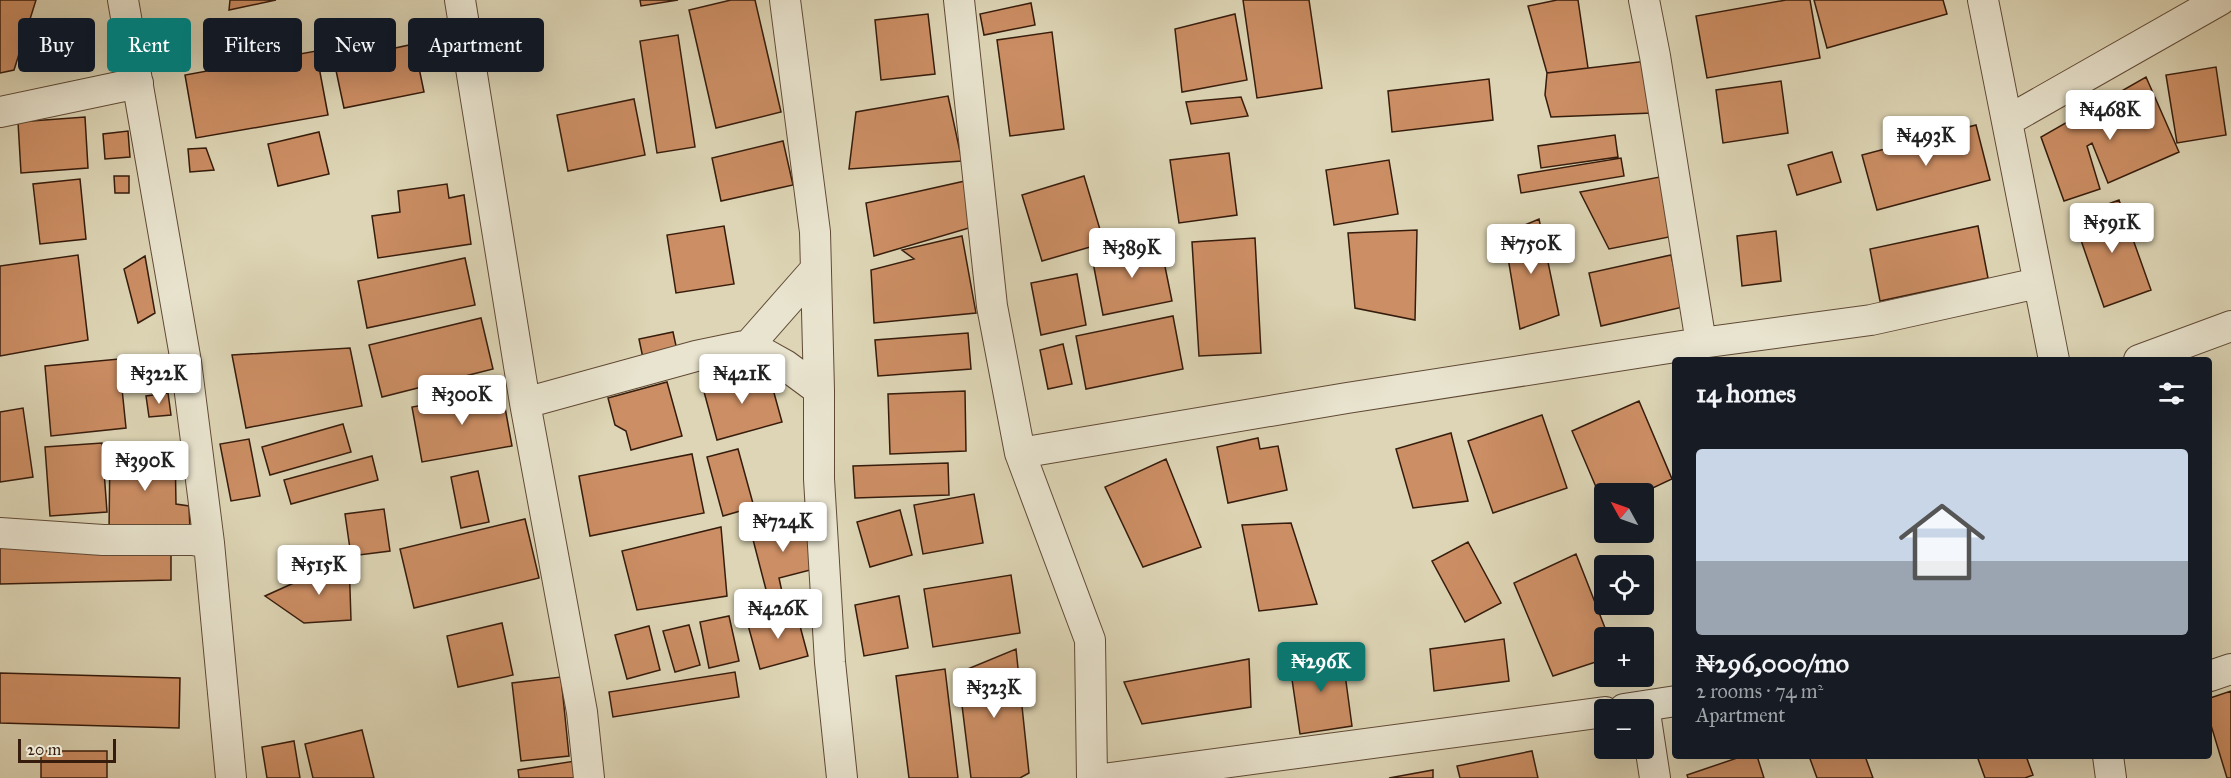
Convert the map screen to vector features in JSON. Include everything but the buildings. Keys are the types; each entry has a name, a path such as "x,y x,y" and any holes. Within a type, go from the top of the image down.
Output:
{"street":[{"path":"123,0 186,362 209,543 231,778"},
{"path":"460,0 525,403 582,712 590,778"},
{"path":"785,0 815,232 819,478 830,662 842,778"},
{"path":"959,0 992,306 1020,453 1090,640 1092,778"},
{"path":"1644,0 1657,67 1701,344"},
{"path":"1983,0 2053,357"},
{"path":"2007,122 2220,0"},
{"path":"0,112 138,83"},
{"path":"525,403 696,356 749,345 815,270"},
{"path":"1020,453 1347,398 1871,320 2038,283"},
{"path":"2147,357 2231,326"},
{"path":"749,345 784,365 819,390"},
{"path":"0,533 103,540 193,540 209,543"},
{"path":"2212,675 2231,669"},
{"path":"1654,704 1672,702"},
{"path":"1110,778 1594,713"},
{"path":"1648,759 1654,778"},
{"path":"2108,759 2111,778"}]}
